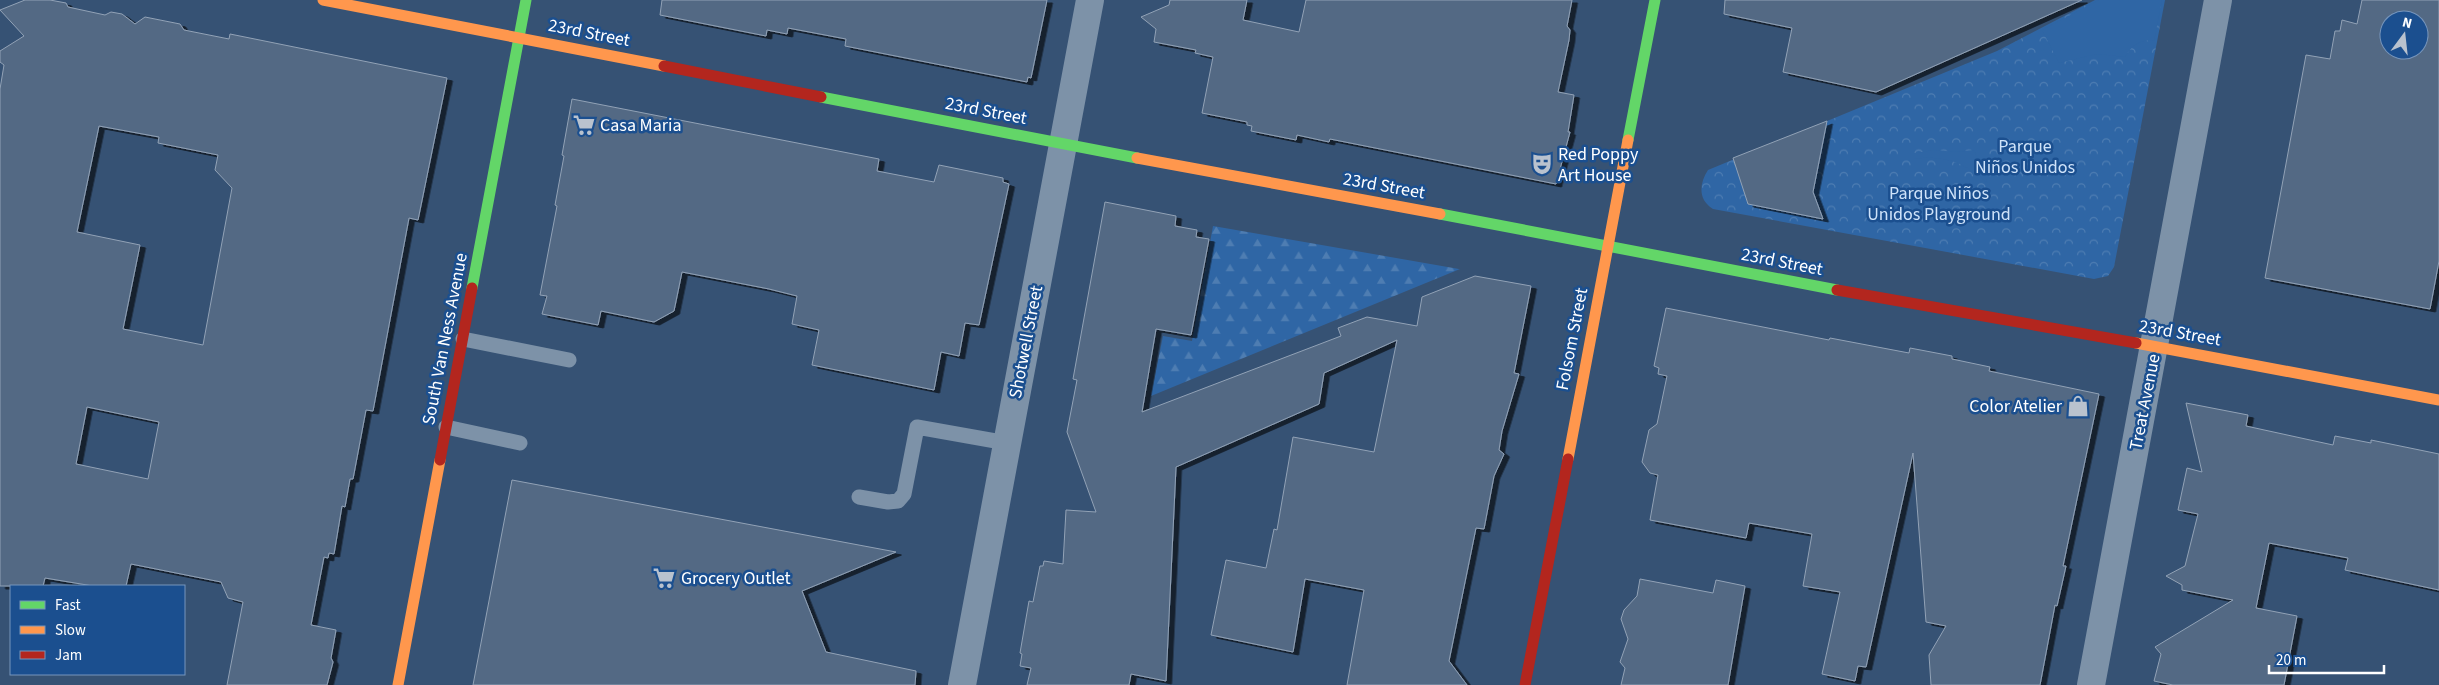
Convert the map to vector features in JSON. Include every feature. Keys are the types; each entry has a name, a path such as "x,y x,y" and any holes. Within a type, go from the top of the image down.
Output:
{"street":[{"name":"23rd Street","path":"324,0 1063,144 1828,288 2156,346 2439,400"},
{"name":"South Van Ness Avenue","path":"398,685 526,0"},
{"name":"Shotwell Street","path":"962,685 1090,0"},
{"name":"Folsom Street","path":"1525,685 1654,0"},
{"name":"Treat Avenue","path":"2091,685 2156,346 2218,0"}],"lane":[{"path":"463,339 569,360"},
{"path":"446,427 520,443"},
{"path":"859,497 898,502 904,494 917,427 1007,443"}],"green space":[{"name":"Parque Niños Unidos","path":"2095,0 2165,0 2114,267 2108,276 2094,279 1713,209 1702,196 1703,181 1708,170 1997,51"},
{"path":"2099,0 2162,0 2154,41 2145,41 2137,44 2125,57 2097,54 2059,63 2042,30"},
{"path":"1936,150 1955,152 1974,150 1988,184 1972,171 1954,162 1935,158 1914,159 1914,153"},
{"path":"1213,226 1460,269 1151,396 1163,336 1192,341"}],"building":[{"path":"25,0 50,0 66,3 68,7 105,15 111,12 122,14 135,24 145,17 180,24 184,30 229,39 230,34 447,78 418,220 409,218 373,411 366,410 353,479 350,479 345,507 342,506 334,554 329,553 328,558 324,557 311,625 336,630 331,658 333,662 327,685 227,685 243,602 228,598 221,582 131,564 126,585 87,585 45,578 43,585 0,586 0,89 4,65 0,62 0,51 24,36 0,10","holes":["99,126 159,137 158,143 218,155 215,170 232,188 203,345 123,329 140,245 77,232","87,407 159,422 148,479 76,464"]},
{"path":"662,0 1047,0 1031,78 1028,77 1027,82 845,46 846,39 788,28 787,34 767,30 766,36 660,15"},
{"path":"1170,0 1247,0 1243,20 1299,32 1306,0 1572,0 1567,26 1570,30 1569,40 1558,92 1574,95 1568,132 1570,132 1556,184 1330,139 1329,142 1297,135 1296,140 1251,131 1252,126 1247,125 1247,122 1202,113 1213,57 1195,53 1196,50 1154,42 1156,29 1141,17 1169,5"},
{"path":"1725,0 2082,0 1876,92 1783,72 1792,28 1724,14"},
{"path":"2362,0 2439,0 2439,261 2430,309 2265,278 2306,55 2330,59 2335,31 2340,31 2342,20 2357,24"},
{"path":"572,99 879,159 877,171 934,182 939,165 1003,178 1003,182 1009,184 979,325 965,323 959,356 941,352 934,390 812,365 819,330 792,324 797,296 682,272 674,311 654,322 601,311 598,325 542,314 547,296 540,295 557,206 555,205 564,156 562,155"},
{"path":"1827,121 1813,192 1823,219 1748,204 1733,158"},
{"path":"1105,202 1176,216 1175,226 1197,230 1196,237 1209,239 1191,335 1156,329 1142,412 1341,336 1338,328 1367,317 1417,326 1422,297 1475,276 1531,286 1514,373 1519,374 1502,431 1499,450 1504,454 1494,476 1484,529 1476,528 1449,661 1467,685 1347,685 1364,590 1305,579 1293,652 1211,635 1226,560 1266,568 1274,529 1277,530 1293,437 1374,452 1397,340 1324,373 1319,404 1176,467 1166,681 1131,674 1129,685 1027,685 1031,668 1020,666 1022,654 1020,653 1029,601 1033,602 1040,566 1043,566 1044,561 1063,564 1066,510 1096,512 1067,432 1077,380 1073,379"},
{"path":"1666,308 1829,340 1830,338 1909,353 1910,348 1952,356 1952,359 1990,367 1989,371 2099,394 2063,566 2066,566 2057,606 2055,605 2040,685 1931,685 1929,655 1946,626 1926,622 1913,453 1866,667 1858,666 1855,681 1822,674 1840,592 1803,586 1812,534 1749,523 1746,538 1650,520 1658,475 1650,473 1642,462 1649,430 1657,424 1667,376 1658,374 1659,368 1654,366"},
{"path":"2186,403 2248,415 2246,426 2333,445 2335,436 2371,443 2371,440 2439,454 2439,590 2345,570 2348,558 2269,543 2256,608 2297,616 2284,685 2173,685 2154,681 2161,654 2155,647 2233,600 2182,590 2182,585 2166,576 2185,566 2198,514 2178,510 2187,468 2202,472"},
{"name":"Grocery Outlet","path":"512,480 896,552 802,591 826,652 916,671 915,685 473,685"},
{"path":"1640,579 1713,593 1716,580 1745,586 1728,685 1621,685 1625,668 1620,662 1628,639 1621,619 1624,610 1637,596"}],"traffic: fast":[{"path":"472,288 526,0"},
{"path":"1628,140 1655,0"},
{"path":"821,97 1137,158"},
{"path":"1440,214 1837,290"}],"traffic: slow":[{"path":"323,0 664,66"},
{"path":"1568,459 1628,140"},
{"path":"1137,158 1440,214"},
{"path":"2136,343 2439,400"},
{"path":"398,685 440,460"}],"traffic: jam":[{"path":"664,66 821,97"},
{"path":"440,460 472,288"},
{"path":"1837,290 2136,343"},
{"path":"1525,685 1568,459"}],"place":[{"name":"Casa Maria","path":"584,125"},
{"name":"Red Poppy Art House","path":"1542,164"},
{"name":"Color Atelier","path":"2078,406"},
{"name":"Grocery Outlet","path":"664,578"}],"park label":[{"name":"Parque Niños Unidos Playground","path":"1939,203"}]}
